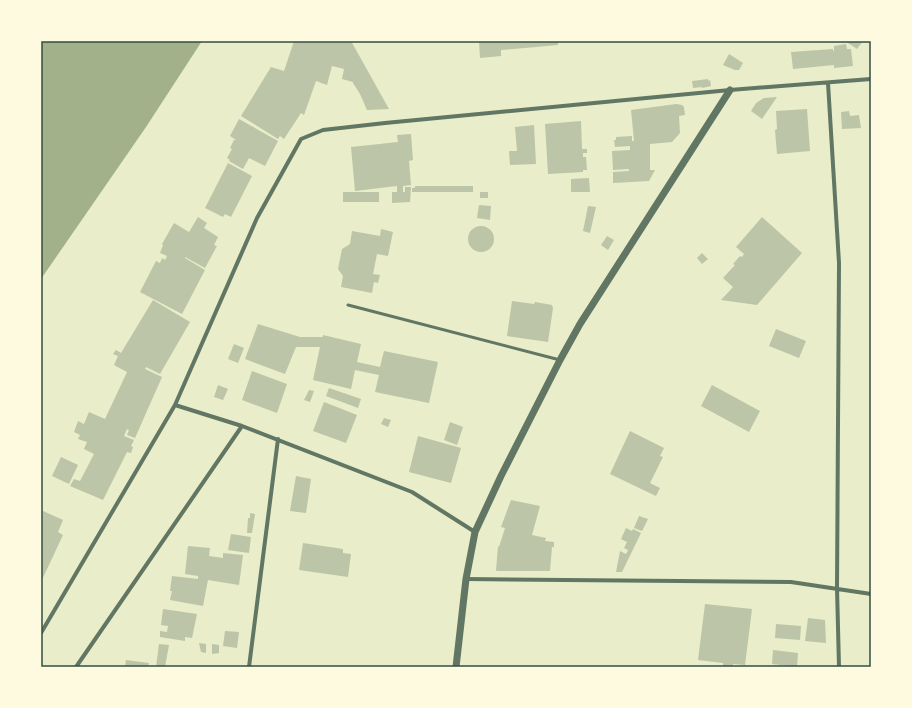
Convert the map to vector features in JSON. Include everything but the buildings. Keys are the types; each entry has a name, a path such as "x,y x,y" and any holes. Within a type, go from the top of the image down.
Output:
{"street":[{"path":"41,633 175,405 257,218 301,139 323,130 385,123 730,90 871,79"},
{"path":"828,83 839,263 837,588 839,667"},
{"path":"456,667 466,579 475,532 501,476 580,324 730,90"},
{"path":"175,405 278,439 412,492 475,532"},
{"path":"76,667 242,426"},
{"path":"249,667 278,439"},
{"path":"466,579 791,582 871,594"}],"lane":[{"path":"348,305 560,360"}],"shaded area":[{"path":"41,41 202,41 146,127 41,279"}]}
